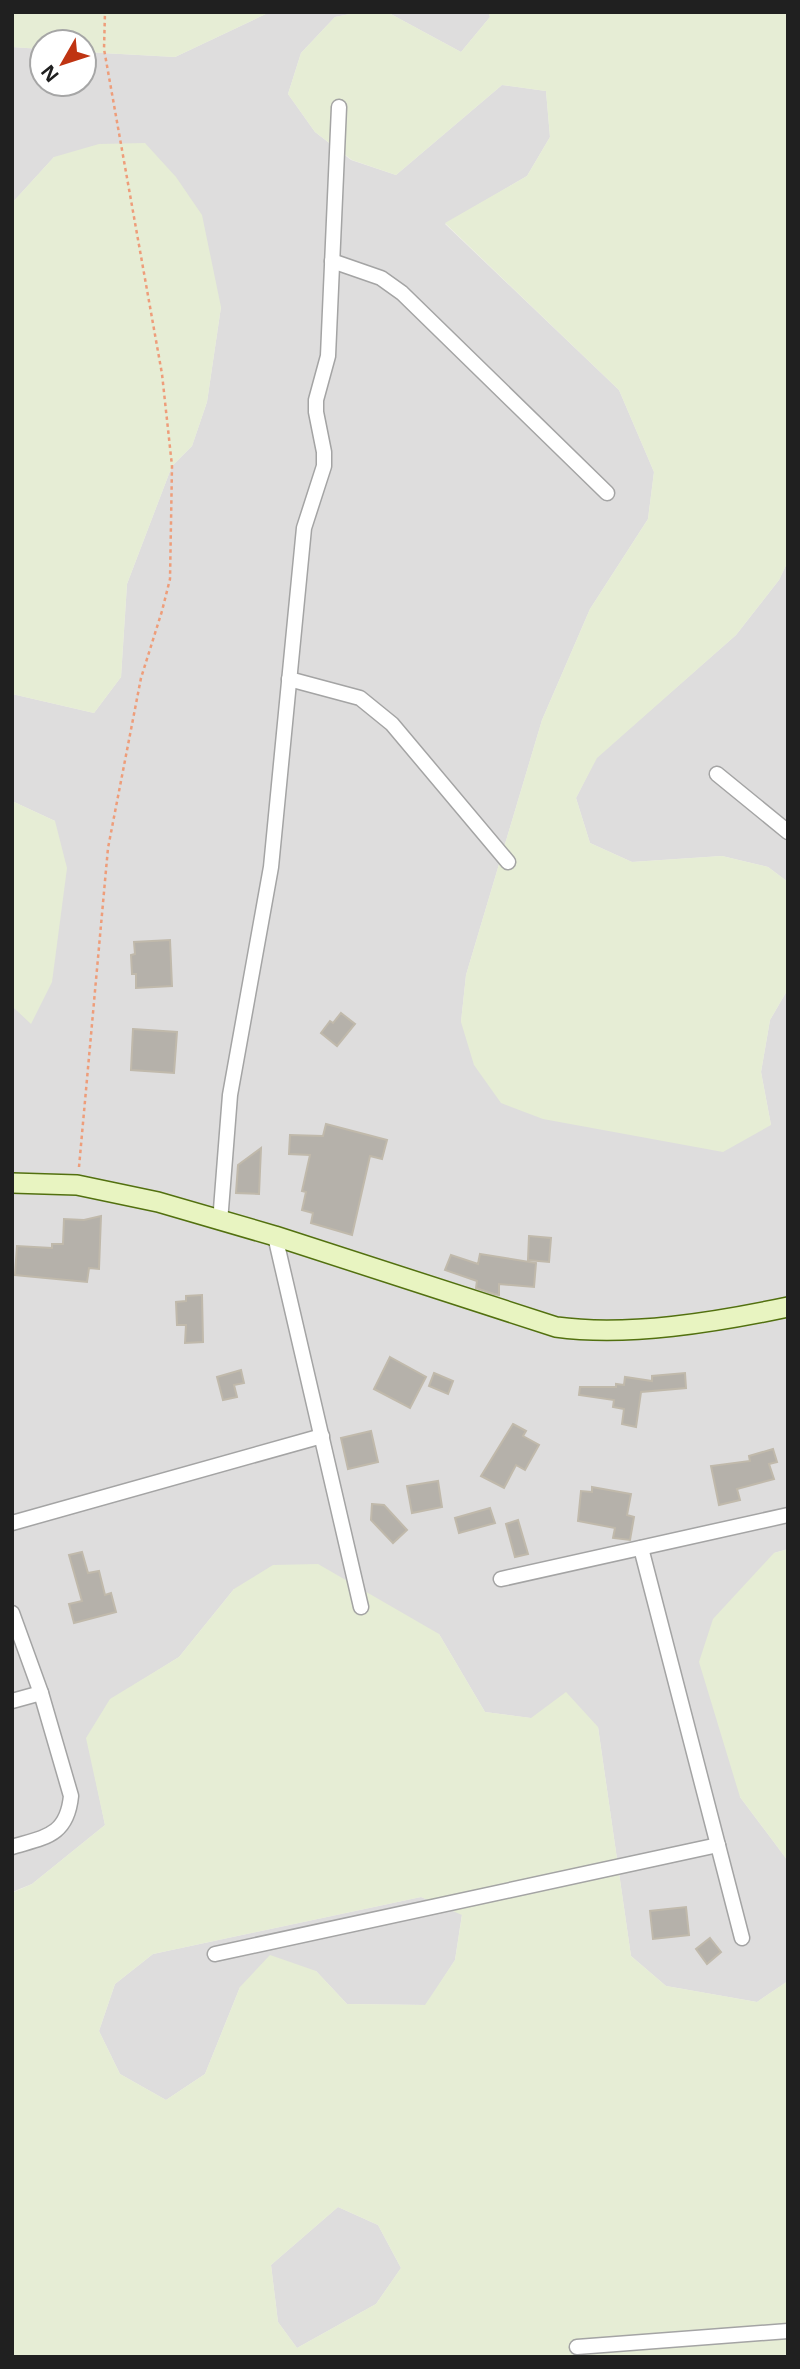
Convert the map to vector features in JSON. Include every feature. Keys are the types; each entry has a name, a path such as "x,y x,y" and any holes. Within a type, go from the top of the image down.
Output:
{"main road":[{"path":"12,1183 77,1185 158,1202 275,1236 530,1320 565,1328 623,1331 788,1307"}],"street":[{"path":"220,1222 230,1095 271,867 304,528 324,466 316,400 328,356 339,107"},
{"path":"332,261 381,278 402,293 607,493"},
{"path":"289,679 360,698 377,709 508,862"},
{"path":"717,774 788,832"},
{"path":"275,1236 361,1607"},
{"path":"12,1522 322,1436"},
{"path":"501,1579 788,1515"},
{"path":"641,1548 742,1938"},
{"path":"12,1613 41,1693 71,1796 69,1814 61,1826 46,1837 12,1847"},
{"path":"12,1701 41,1693"},
{"path":"215,1954 718,1845"},
{"path":"577,2347 788,2332"}],"path":[{"path":"77,1185 108,848 141,678 170,579 172,466 163,374 104,49 106,12"}],"shaded area":[{"path":"270,12 360,12 335,17 301,53 288,94 315,132 351,160 396,175 502,85 546,91 550,137 527,176 445,224 619,390 654,472 648,519 590,609 542,720 466,975 461,1022 771,1125 761,1072 770,1020 788,989 788,1549 774,1553 740,1797 788,1861 788,1981 757,2002 666,1986 631,1956 598,1727 485,1712 439,1634 234,1589 179,1657 110,1700 87,1738 105,1825 32,1884 12,1892 12,1006 31,1023 55,821 12,801 12,694 94,713 121,677 127,584 172,466 192,446 207,402 221,307 54,157 12,203 12,47 28,48 28,98 98,98 98,53 175,57"},
{"path":"387,12 488,12 490,17 461,52"},
{"path":"788,561 788,882 768,867 722,856 632,862 590,843 576,798 596,758 736,635 779,580"},
{"path":"421,1897 462,1914 455,1960 426,2005 347,2004 316,1971 240,1987 205,2074 166,2100 120,2074 99,2031 115,1984 153,1954"},
{"path":"338,2207 378,2225 401,2268 376,2304 297,2348 278,2322 271,2265"}],"green space":[{"path":"12,12 270,12 175,57 98,53 98,28 28,28 28,48 12,47"},
{"path":"360,12 387,12 461,52 490,17 488,12 788,12 788,561 779,580 736,635 597,758 576,798 590,843 632,862 722,856 768,867 788,882 788,989 770,1020 761,1072 771,1125 723,1152 543,1119 501,1103 474,1065 461,1022 466,975 542,720 590,609 648,519 654,472 619,390 445,223 527,176 550,137 546,91 502,85 396,175 352,160 315,132 288,94 301,53 335,17"},
{"path":"145,143 176,177 202,215 221,307 207,402 192,446 172,466 127,584 121,677 94,713 12,694 12,203 54,157 99,144"},
{"path":"12,801 55,821 67,868 52,982 31,1024 12,1006"},
{"path":"788,1549 788,1861 740,1797 699,1662 713,1619 774,1553"},
{"path":"318,1564 439,1634 485,1712 531,1718 566,1692 598,1727 631,1956 666,1986 757,2002 788,1981 788,2357 12,2357 12,1893 32,1884 105,1825 86,1738 110,1699 179,1657 234,1589 273,1565","holes":["421,1897 462,1915 455,1960 425,2005 347,2004 316,1971 270,1955 240,1987 205,2074 166,2100 120,2074 99,2031 115,1984 153,1954","338,2207 378,2225 401,2268 376,2304 297,2348 278,2322 271,2265"]}],"building":[{"path":"170,940 172,986 136,988 131,955 135,954 134,942"},
{"path":"341,1013 355,1024 337,1046 321,1033 330,1021 333,1023"},
{"path":"133,1029 177,1032 174,1073 131,1070"},
{"path":"326,1124 387,1140 382,1159 370,1156 352,1235 311,1223 313,1213 302,1210 306,1192 302,1191 310,1155 289,1154 290,1135 323,1136"},
{"path":"261,1148 259,1194 236,1193 238,1165"},
{"path":"101,1216 99,1269 89,1268 87,1282 15,1275 17,1246 52,1248 52,1244 63,1244 64,1219 84,1220"},
{"path":"529,1236 551,1238 549,1262 528,1260"},
{"path":"480,1254 536,1263 534,1287 499,1284 499,1295 476,1288 477,1281 445,1270 451,1255 478,1264"},
{"path":"202,1295 203,1342 185,1343 186,1325 177,1325 176,1302 186,1301 186,1296"},
{"path":"390,1357 426,1377 410,1408 374,1389"},
{"path":"241,1370 244,1383 234,1385 237,1397 223,1400 217,1377"},
{"path":"434,1373 453,1381 448,1394 429,1386"},
{"path":"685,1373 686,1388 641,1392 636,1427 622,1424 624,1409 613,1407 614,1400 579,1395 580,1387 624,1385 625,1377 652,1381 652,1376"},
{"path":"513,1424 526,1431 523,1436 539,1445 525,1470 516,1465 504,1488 481,1476"},
{"path":"371,1431 378,1462 348,1469 341,1438"},
{"path":"773,1449 777,1462 769,1464 774,1479 737,1489 740,1500 719,1505 711,1466 750,1461 749,1456"},
{"path":"438,1481 442,1507 412,1513 407,1486"},
{"path":"592,1487 631,1494 627,1515 634,1517 630,1540 613,1538 615,1528 578,1521 581,1491 592,1492"},
{"path":"372,1504 384,1505 407,1530 393,1543 371,1520"},
{"path":"490,1508 495,1523 459,1533 455,1518"},
{"path":"518,1520 528,1554 515,1557 506,1524"},
{"path":"82,1552 88,1573 99,1571 105,1595 111,1593 116,1612 74,1623 69,1604 82,1601 69,1555"},
{"path":"686,1907 689,1935 653,1939 650,1911"},
{"path":"710,1938 721,1952 707,1964 696,1949"}]}
